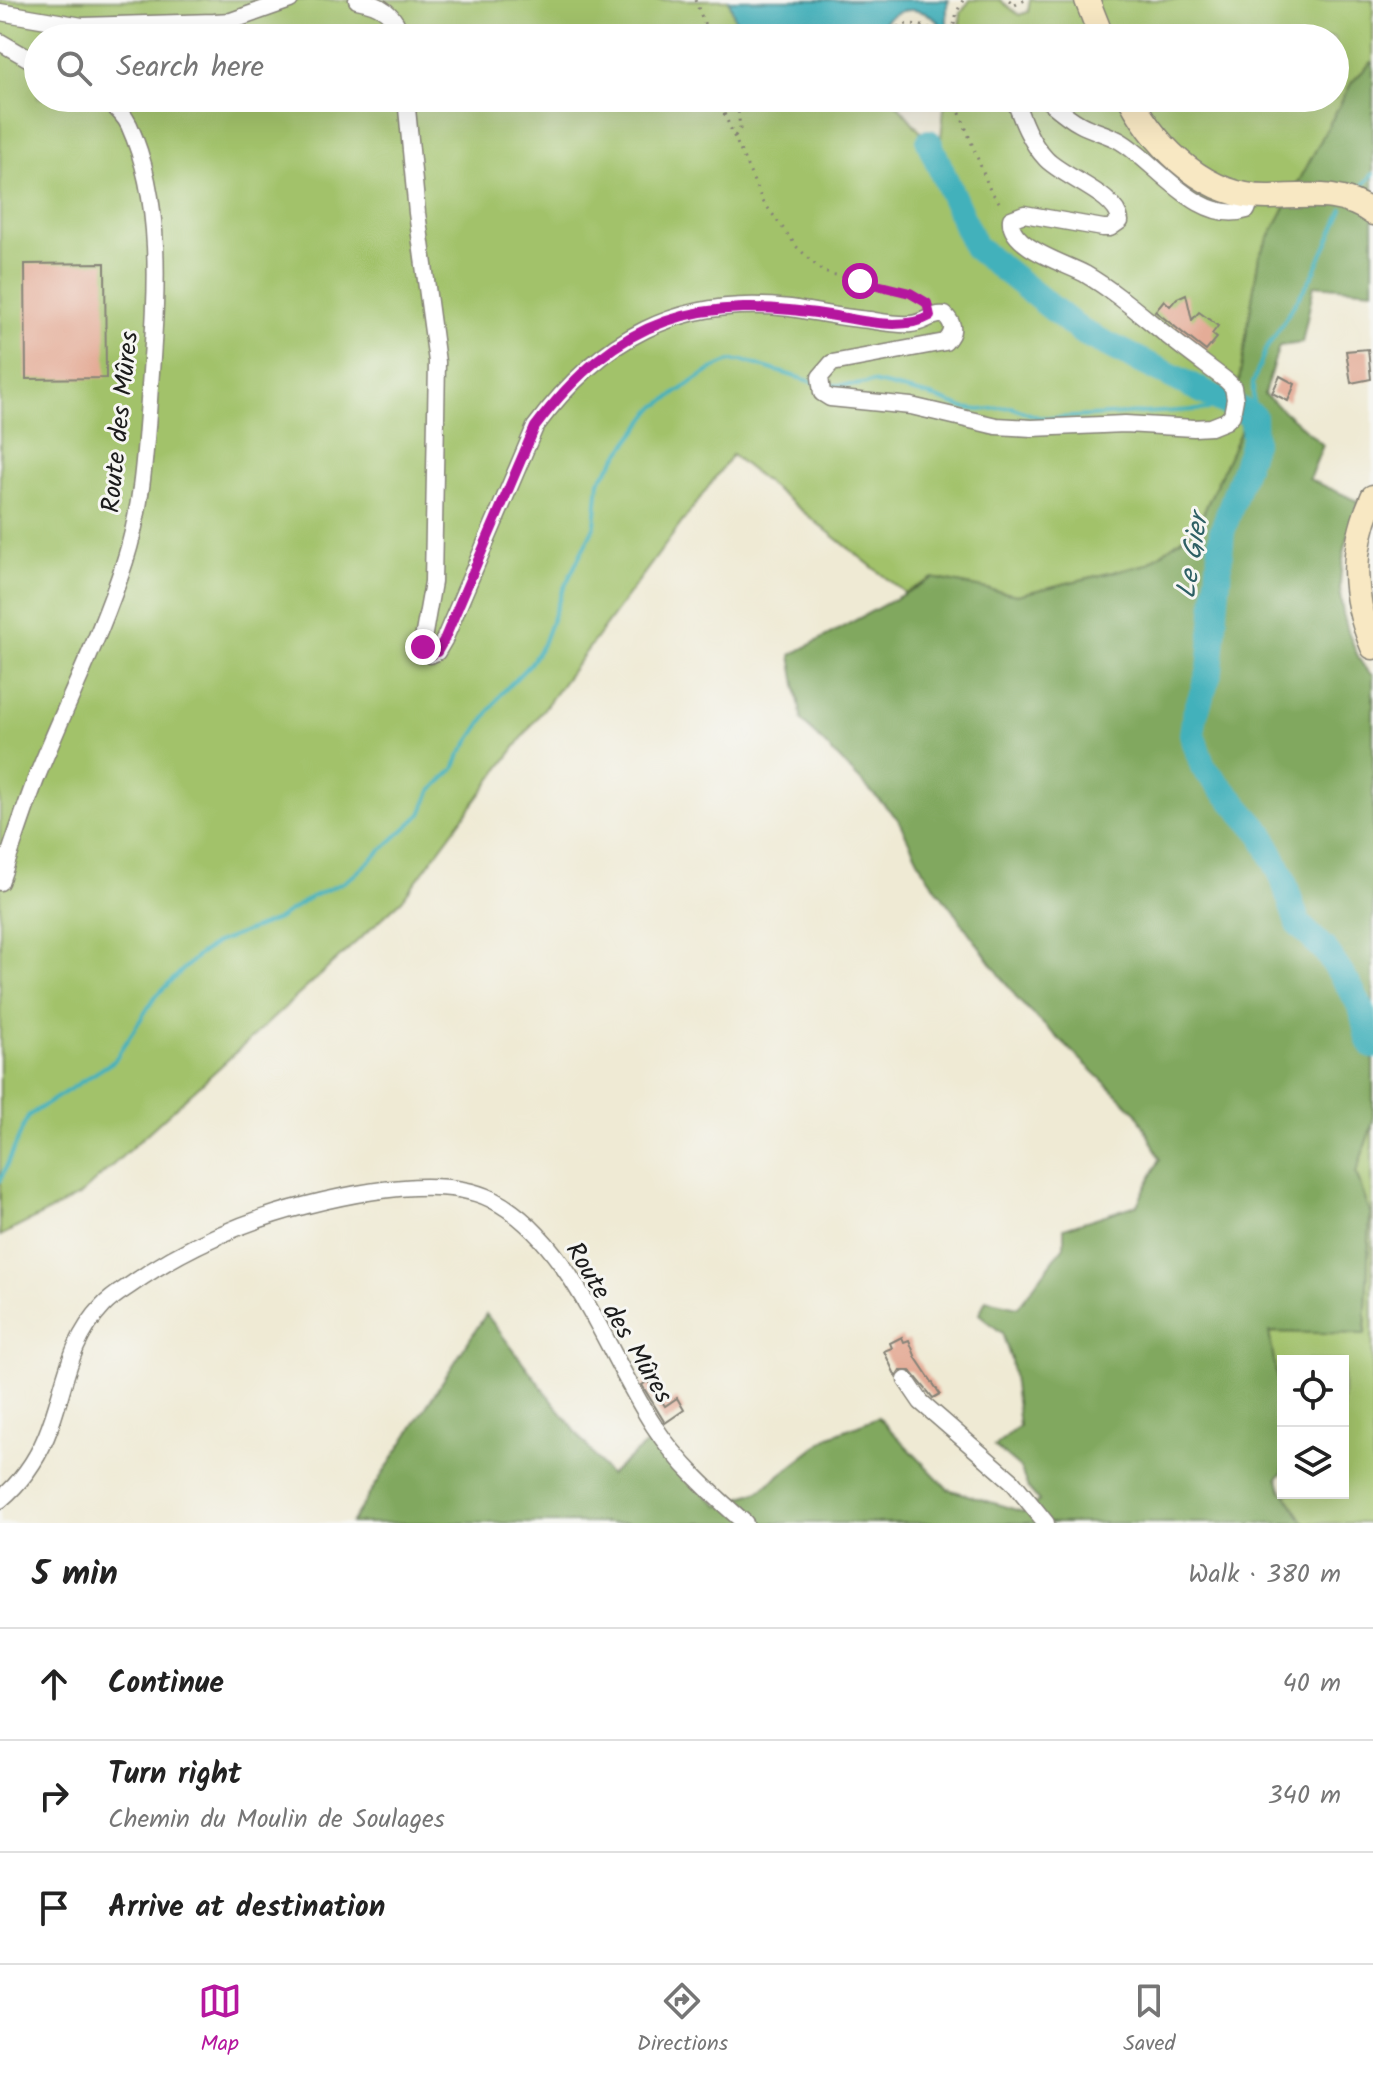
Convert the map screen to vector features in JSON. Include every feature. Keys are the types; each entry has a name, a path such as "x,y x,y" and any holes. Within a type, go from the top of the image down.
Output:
{"main road":[{"path":"1087,0 1096,24"},
{"path":"1140,112 1165,148 1193,172 1219,187 1252,196 1322,195 1346,199 1370,211"},
{"path":"1373,497 1361,529 1354,573 1358,606 1373,647"}],"street":[{"path":"189,24 231,21 290,0"},
{"path":"357,0 380,5 396,24"},
{"path":"0,12 54,24"},
{"path":"0,42 24,56"},
{"name":"Route des Mûres","path":"0,882 36,779 121,573 142,489 152,363 153,221 147,184 128,123 120,112"},
{"path":"407,112 437,362 433,582 423,639 425,652 430,655 437,652 444,640 535,427 550,407 603,356 639,330 695,311 741,306 789,308 849,319 910,324 939,314 950,320 953,331 945,342 832,363 820,377 822,393 830,398 911,406 996,426 1032,428 1125,424 1211,427 1226,421 1234,407 1233,387 1227,381 1125,300 1085,274 1017,238 1011,219 1024,214 1103,228 1110,228 1120,221 1110,201 1059,172 1043,157 1020,112"},
{"path":"1064,112 1080,124 1119,140 1189,198 1205,206 1239,212 1250,205 1252,196"},
{"name":"Route des Mûres","path":"0,1500 30,1467 46,1437 66,1366 87,1325 105,1303 157,1267 245,1225 293,1208 349,1194 414,1188 455,1189 489,1198 511,1211 522,1218 549,1248 583,1298 623,1375 655,1427 673,1452 745,1523"},
{"path":"906,1380 921,1402 1012,1481 1046,1523"}],"path":[{"path":"695,0 704,24"},
{"path":"954,24 963,0"},
{"path":"1009,0 1015,5 1025,0"},
{"path":"723,112 762,200 797,247 823,272 910,293 927,303 930,316"},
{"path":"734,137 740,129 738,112"},
{"path":"959,112 990,190 1011,219"}],"green space":[{"path":"0,0 729,0 737,24 24,24 24,112 904,112 929,142 941,138 944,112 1336,112 1259,256 1235,407 1242,428 1197,527 1147,564 1017,595 933,578 905,593 732,455 402,900 79,1196 0,1236"},
{"path":"970,0 1000,0 1019,15 1028,12 1030,0 1373,0 1373,61 1349,88 1349,24 960,24 961,13"},
{"path":"1373,61 1373,290 1314,285 1302,343 1279,346 1264,394 1323,445 1309,479 1358,501 1343,556 1340,589 1346,624 1358,657 1373,675 1373,1122 1356,1173 1370,1213 1365,1334 1269,1332 1277,1379 1277,1499 1289,1499 1304,1523 351,1523 486,1314 609,1475 647,1444 719,1506 759,1491 830,1436 878,1417 948,1489 1023,1512 1039,1501 1028,1488 1020,1468 994,1446 1019,1426 1011,1360 1002,1333 979,1314 986,1300 1018,1307 1064,1246 1064,1228 1137,1205 1160,1159 1137,1113 1020,1002 923,870 898,819 802,721 791,655 933,578 1017,595 1147,564 1197,527 1242,428 1235,407 1259,256 1336,112 1349,112 1349,88"},
{"path":"1372,1122 1373,1523 1304,1523 1289,1499 1349,1499 1349,1355 1277,1355 1277,1380 1269,1332 1365,1333 1370,1213 1356,1173"}],"water":[{"path":"729,0 949,0 947,24 939,24 925,13 906,10 896,13 883,24 737,24"}],"building":[{"path":"105,263 106,378 26,379 25,264"},
{"path":"1186,294 1192,320 1199,312 1218,326 1212,334 1217,338 1206,351 1155,311 1164,300 1170,306"},
{"path":"1368,349 1371,379 1351,383 1346,351"},
{"path":"1280,376 1295,384 1288,401 1272,393"},
{"path":"902,1337 904,1342 909,1340 916,1358 940,1394 933,1398 911,1371 900,1371 896,1377 884,1351 892,1348 890,1343"},
{"path":"648,1381 665,1406 677,1398 684,1410 665,1423 642,1385"}],"waterway":[{"name":"Le Gier","path":"929,142 975,247 1082,332 1253,416 1254,440 1222,532 1210,670 1195,714 1192,734 1203,767 1262,834 1282,876 1298,924 1325,950 1351,989 1362,1010 1368,1038 1373,1046"},
{"path":"1356,193 1373,174"},
{"path":"1253,416 1253,383 1265,351 1314,273 1343,209"},
{"path":"0,1181 28,1116 114,1061 155,997 196,957 216,943 276,920 311,897 344,882 421,814 431,791 454,769 501,694 530,664 543,644 562,592 595,525 599,481 653,409 712,369 730,361 744,361 816,383"},
{"path":"826,385 872,382 931,396 964,408 1011,407 1038,417 1054,418 1212,409 1229,404"}],"route":[{"path":"423,647 430,655 437,652 444,640 535,427 550,407 603,356 639,330 695,311 741,306 789,308 849,319 910,324 930,316 927,303 910,293 860,281"}]}
